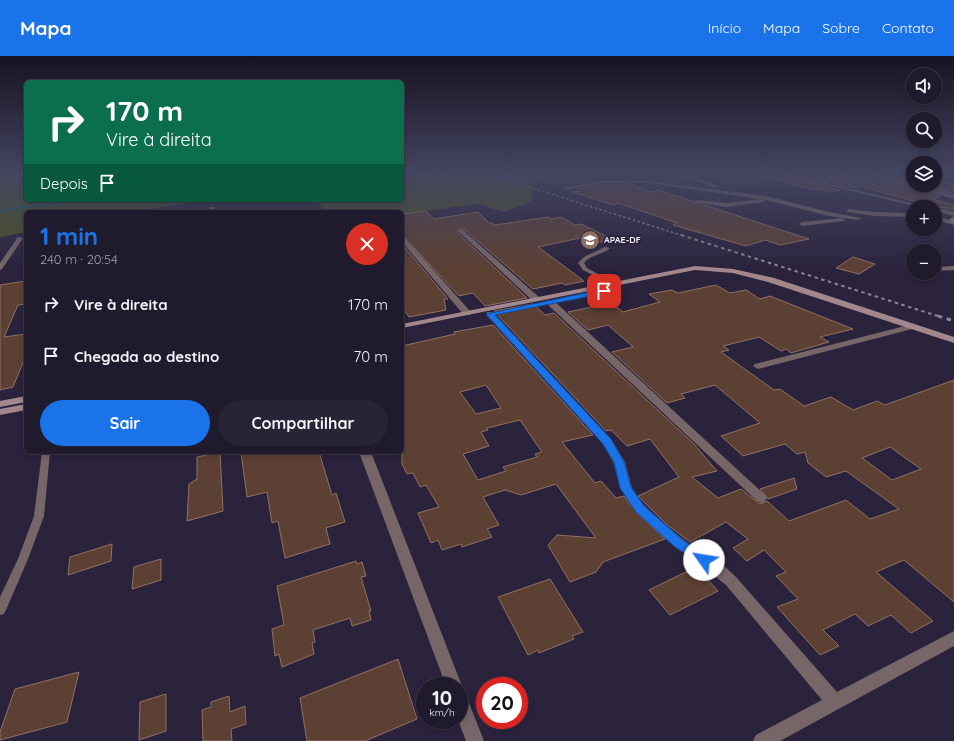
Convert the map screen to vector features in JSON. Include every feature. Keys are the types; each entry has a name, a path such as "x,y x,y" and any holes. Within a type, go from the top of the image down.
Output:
{"street":[{"path":"794,205 829,214 858,218"},
{"path":"808,205 875,214 906,215"},
{"path":"942,211 954,214"},
{"path":"802,224 858,218 875,214"},
{"path":"942,219 954,222 952,220 954,218"},
{"path":"461,231 536,299"},
{"path":"0,268 20,238"},
{"path":"404,240 467,313"},
{"path":"404,326 695,268 731,272 770,280 954,340"},
{"path":"942,269 954,268"},
{"path":"404,332 700,272 731,272"},
{"path":"550,302 761,498"},
{"path":"490,314 607,442 619,462 626,488"},
{"path":"758,366 913,326"},
{"path":"0,404 24,399"},
{"path":"0,412 24,407"},
{"path":"366,454 451,677"},
{"path":"704,560 717,568 731,581 834,701"},
{"path":"762,741 834,701 954,638"},
{"path":"468,723 475,741"}],"lane":[{"path":"607,248 600,253 585,258 581,263 585,269 613,284"},
{"path":"0,610 24,559 39,516 46,454"},
{"path":"626,488 640,509 652,521 679,544 704,560"}],"green space":[{"path":"0,205 174,205 146,210 24,210 24,232 0,237"},
{"path":"320,205 471,205 404,214 404,210 324,210"},
{"path":"481,205 523,205 504,212"}],"building":[{"path":"624,205 704,205 809,239 780,245 765,240 746,246 673,225 677,223"},
{"path":"942,205 954,205 954,210 942,207"},
{"path":"426,211 434,219 478,212 489,223 495,225 548,217 551,219 561,217 575,225 581,224 612,239 593,244 580,238 538,247 584,281 565,285 562,283 533,289 464,229 458,229 458,233 527,298 485,306 473,293 459,296 404,237 404,214"},
{"path":"404,246 448,299 444,299 446,310 409,317 404,310"},
{"path":"853,257 875,264 859,274 836,268"},
{"path":"24,281 24,304 18,305 4,337 24,334 24,360 13,387 0,390 0,285"},
{"path":"716,285 730,293 746,290 760,299 770,296 853,329 820,337 829,342 791,353 786,349 781,351 759,337 723,346 729,350 721,352 774,390 780,389 804,406 831,397 853,410 877,401 885,405 954,380 954,602 904,560 876,572 933,621 911,633 891,615 868,626 855,614 823,630 839,646 820,655 777,607 798,599 776,576 786,572 764,550 747,561 733,548 748,539 726,522 690,542 666,524 638,496 679,477 650,439 627,446 611,430 606,431 494,311 533,304 545,315 554,313 694,444 717,471 692,477 718,498 741,489 760,504 767,501 789,521 846,500 870,519 899,509 846,471 826,477 808,463 805,452 797,454 785,444 743,456 721,436 760,423 715,385 681,394 685,398 667,403 612,352 633,347 608,325 588,330 568,312 611,303 623,312 660,302 649,294 672,290 678,293","holes":["890,447 921,469 892,480 862,458"]},
{"path":"493,325 593,435 562,442 595,483 601,481 616,498 624,496 638,514 665,539 603,562 596,572 570,582 548,545 557,535 596,538 556,484 521,495 505,490 483,497 499,525 487,529 492,537 462,547 461,544 442,550 438,540 431,543 418,513 439,507 426,485 420,487 413,473 407,474 402,464 402,454 404,454 404,346 455,334 454,332","holes":["486,385 501,408 476,414 460,392","520,420 542,452 535,454 537,457 503,467 506,471 478,480 463,454 489,446 481,432 488,430 487,428"]},
{"path":"220,454 223,511 187,521 189,484 197,479 197,457"},
{"path":"241,454 320,454 332,495 336,493 345,522 326,528 330,544 285,558 278,521 272,523 267,492 247,497"},
{"path":"794,478 797,489 768,499 760,489"},
{"path":"112,544 111,561 68,575 70,557"},
{"path":"161,559 161,580 132,589 134,567"},
{"path":"356,561 357,564 362,562 366,576 361,577 371,611 369,611 371,620 352,626 350,618 313,630 315,642 312,643 314,654 282,667 279,654 275,656 272,629 284,625 277,586"},
{"path":"696,567 718,591 670,615 649,590"},
{"path":"550,579 583,632 572,636 574,639 539,653 538,650 528,655 498,597"},
{"path":"398,659 416,719 365,741 307,741 300,698"},
{"path":"79,672 67,722 0,740 0,732 15,689"},
{"path":"166,694 166,731 139,740 140,702"},
{"path":"229,696 230,712 245,706 246,724 231,729 232,741 203,741 202,710 211,707 211,702"}],"waterway":[{"path":"0,211 38,205"}],"railway":[{"path":"586,205 684,236"},
{"path":"681,235 941,317"},
{"path":"938,316 954,321"}],"place":[{"name":"APAE-DF","path":"590,240"}],"route":[{"path":"604,291 490,314 580,410 607,442 619,462 626,488 640,509 679,544 704,560"}]}
